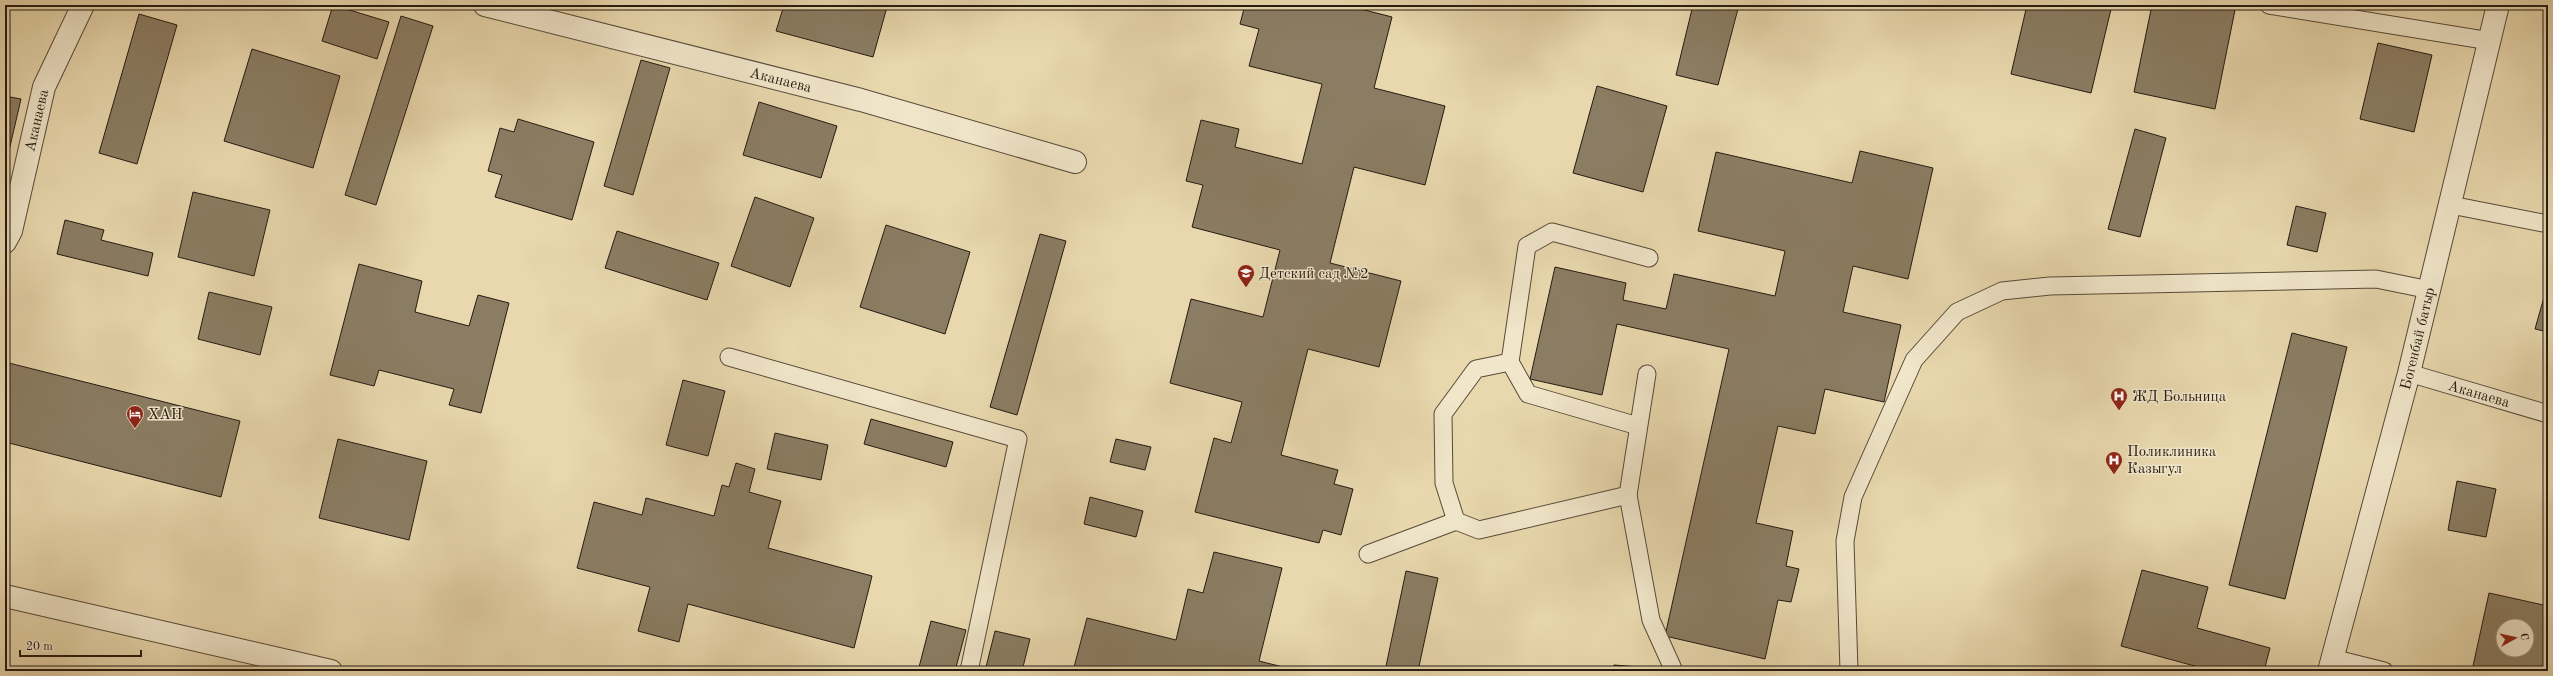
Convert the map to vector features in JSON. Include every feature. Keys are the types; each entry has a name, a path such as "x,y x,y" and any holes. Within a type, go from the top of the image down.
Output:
{"street":[{"name":"Аканаева","path":"5,242 11,231 44,87 83,5"},
{"name":"Аканаева","path":"485,5 861,100 1075,162"},
{"name":"Богенбай батыр","path":"2330,664 2409,373 2451,206 2498,5"},
{"path":"5,596 332,671"}],"lane":[{"path":"2269,5 2490,41"},
{"path":"2451,206 2548,224"},
{"path":"1638,426 1528,394 1510,362 1527,246 1552,232 1649,258"},
{"path":"1849,671 1845,541 1853,497 1914,360 1957,312 2002,291 2050,286 2376,279 2430,290"},
{"path":"729,357 1018,439 970,671"},
{"path":"1456,521 1444,483 1442,414 1476,369 1510,362"},
{"name":"Аканаева","path":"2409,373 2548,414"},
{"path":"1647,374 1628,495 1651,620 1674,671"},
{"path":"1368,554 1456,521 1479,530 1628,495"},
{"path":"2330,664 2384,671"}],"building":[{"path":"333,5 389,22 377,59 322,41"},
{"path":"784,5 878,5 887,7 873,57 776,31"},
{"path":"1245,5 1345,5 1392,17 1374,88 1445,106 1425,185 1354,167 1330,263 1401,281 1379,367 1308,349 1281,455 1338,470 1334,484 1353,489 1341,535 1323,530 1319,543 1195,512 1214,438 1231,443 1242,402 1170,383 1191,299 1263,317 1280,250 1192,227 1203,185 1186,181 1201,120 1239,129 1235,147 1302,164 1322,84 1249,66 1259,29 1240,24"},
{"path":"1693,5 1739,5 1718,85 1676,75"},
{"path":"2027,5 2112,5 2091,93 2011,74"},
{"path":"2152,5 2236,5 2215,109 2134,92"},
{"path":"139,14 177,25 137,164 99,153"},
{"path":"401,16 433,26 376,205 345,195"},
{"path":"2378,43 2432,55 2414,132 2360,119"},
{"path":"252,49 340,76 313,168 224,141"},
{"path":"641,60 670,68 633,195 604,186"},
{"path":"1597,86 1667,106 1643,192 1573,173"},
{"path":"5,96 21,99 5,168"},
{"path":"759,102 837,126 821,178 743,155"},
{"path":"518,119 594,142 572,220 495,197 502,175 488,171 500,128 514,132"},
{"path":"2135,129 2166,138 2140,237 2108,229"},
{"path":"1860,151 1933,168 1908,279 1853,266 1843,312 1901,325 1884,402 1825,389 1815,434 1778,426 1756,523 1793,531 1786,566 1799,569 1791,602 1778,600 1765,659 1665,636 1729,349 1617,324 1602,395 1530,379 1555,267 1626,283 1623,300 1666,309 1674,274 1775,296 1785,251 1698,231 1716,152 1852,183"},
{"path":"193,192 270,210 254,276 178,257"},
{"path":"755,197 814,218 790,287 731,266"},
{"path":"2296,206 2326,213 2317,252 2287,245"},
{"path":"65,220 104,230 101,240 153,253 148,276 57,254"},
{"path":"886,225 970,252 945,334 860,307"},
{"path":"617,231 719,263 707,300 605,268"},
{"path":"1040,234 1066,241 1017,415 990,407"},
{"path":"359,264 422,281 415,312 469,326 478,295 509,303 481,413 449,405 454,389 379,370 374,386 330,375"},
{"path":"2548,283 2548,332 2535,329"},
{"path":"209,292 272,307 260,355 198,339"},
{"path":"2292,333 2347,347 2285,599 2229,585"},
{"path":"5,362 240,421 221,497 5,442"},
{"path":"683,380 725,391 708,456 666,445"},
{"path":"871,419 953,442 946,467 864,444"},
{"path":"775,433 828,445 821,480 767,469"},
{"path":"338,439 427,461 409,540 319,518"},
{"path":"1116,439 1151,447 1145,470 1110,462"},
{"path":"736,463 755,469 749,492 781,501 768,548 872,576 854,648 688,604 679,642 638,631 650,587 577,568 594,502 642,515 646,498 714,516 722,485 729,487"},
{"path":"2457,481 2496,489 2486,537 2448,530"},
{"path":"1090,497 1143,511 1136,537 1084,524"},
{"path":"1214,552 1282,568 1259,661 1287,668 1287,671 1073,671 1087,618 1176,640 1188,589 1203,593"},
{"path":"2142,570 2208,587 2197,628 2270,648 2264,671 2213,671 2121,646"},
{"path":"1406,571 1438,578 1418,671 1385,671"},
{"path":"2489,593 2548,606 2548,671 2496,671 2473,666"},
{"path":"931,621 966,630 955,671 918,671"},
{"path":"995,631 1030,639 1022,671 985,671"},
{"path":"1614,665 1652,668 1652,671 1613,671"}],"place":[{"name":"Детский сад №2","path":"1246,288"},
{"name":"ЖД Больница","path":"2119,411"},
{"name":"ХАН","path":"135,429"},
{"name":"Поликлиника Казыгул","path":"2114,475"}]}
